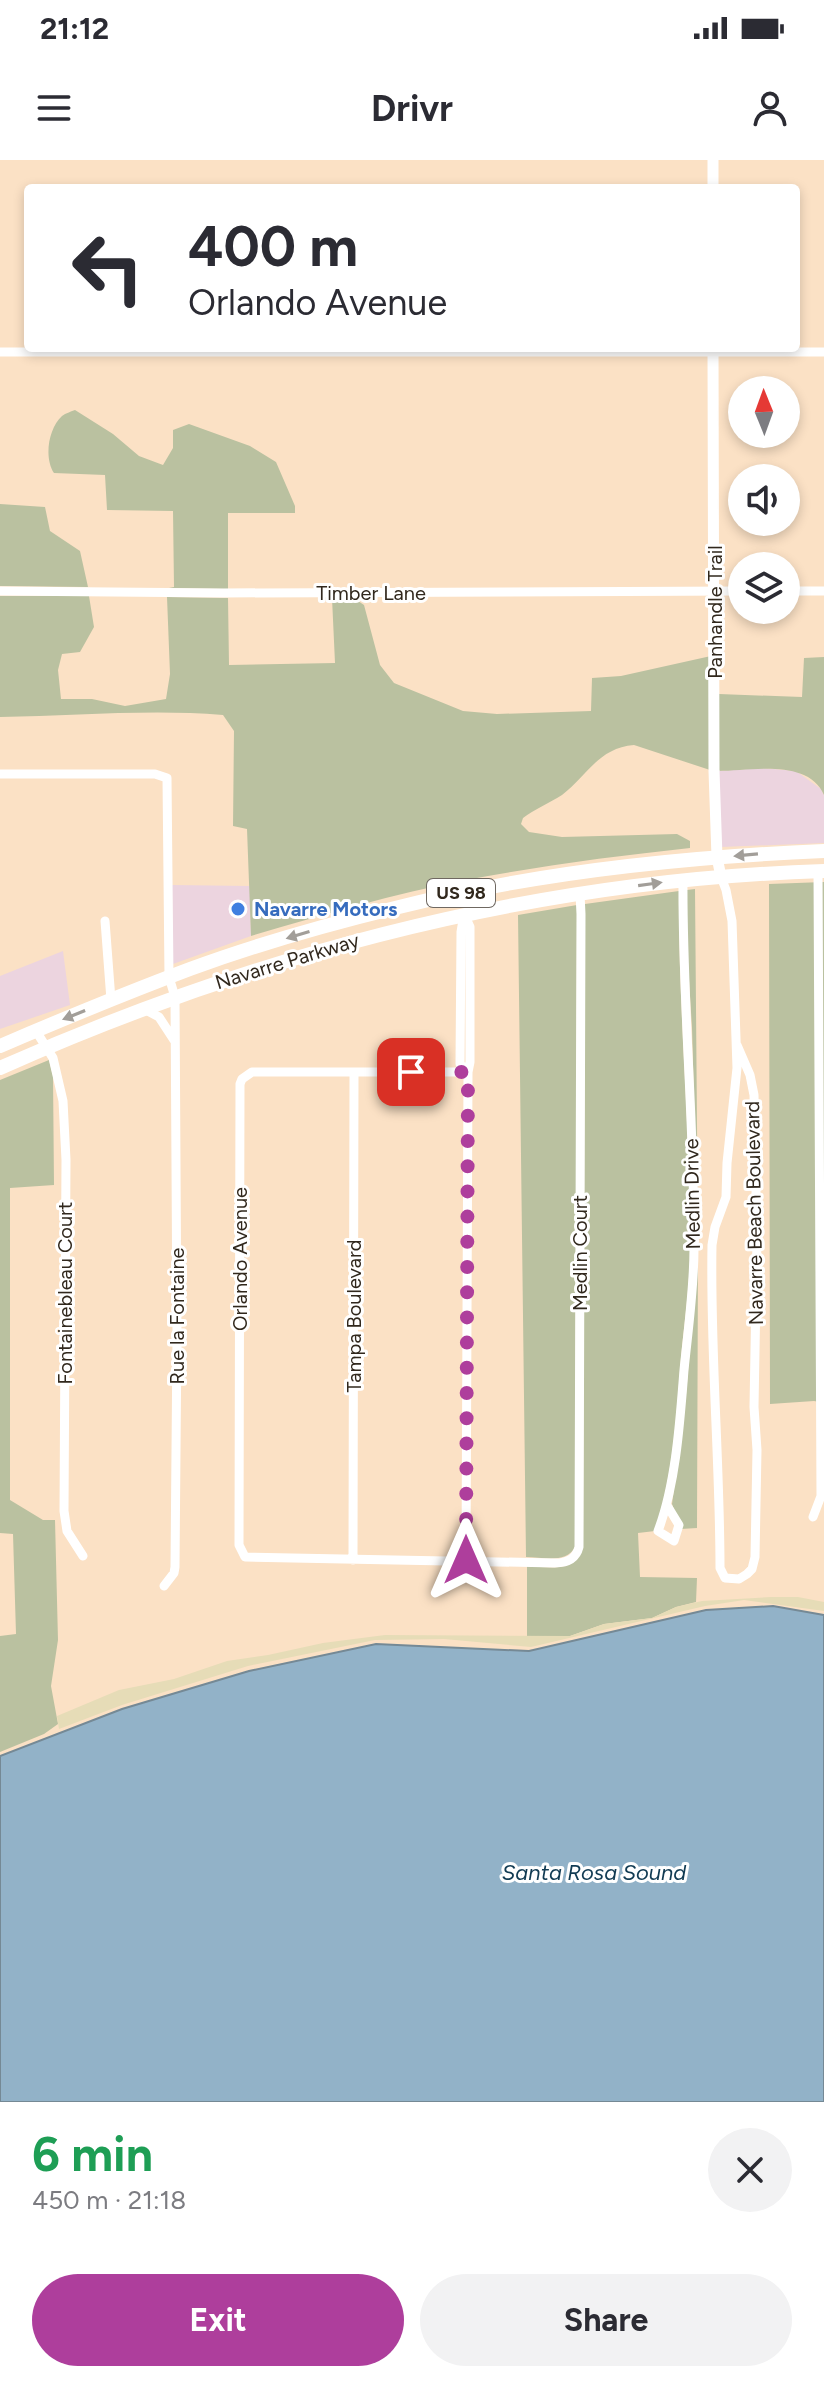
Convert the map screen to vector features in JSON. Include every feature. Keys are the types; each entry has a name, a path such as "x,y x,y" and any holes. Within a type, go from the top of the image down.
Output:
{"highway":[{"name":"Navarre Parkway","path":"0,1046 169,977 305,933 400,907 491,887 646,865 717,857 824,851"},
{"path":"400,907 431,905 455,909 464,914 479,897 611,875 646,865"},
{"name":"Navarre Parkway","path":"0,1068 144,1009 254,969 464,914 683,879 821,871"}],"street":[{"path":"713,160 713,184"},
{"path":"0,352 24,352"},
{"name":"Panhandle Trail","path":"713,352 714,771 717,857 721,877"},
{"path":"800,352 824,352"},
{"name":"Timber Lane","path":"0,591 728,591"},
{"path":"800,591 824,591"},
{"name":"Rue la Fontaine","path":"0,774 155,774 165,776 167,782 169,977 175,997 176,1044 175,1567 164,1586"},
{"path":"813,1517 821,1496 821,871"},
{"path":"721,877 732,921 737,1045"},
{"name":"Medlin Drive","path":"668,1507 682,1395 694,1251 683,879"},
{"name":"Medlin Court","path":"466,1560 562,1563 574,1558 579,1547 580,894"},
{"path":"464,914 470,927 466,1560"},
{"path":"105,921 111,1000"},
{"path":"144,1009 159,1017 176,1044"},
{"name":"Fontainebleau Court","path":"36,1031 53,1058 63,1101 66,1160 65,1522 70,1539 83,1556"},
{"name":"Navarre Beach Boulevard","path":"737,1045 750,1075 754,1095 757,1488 752,1569 739,1579 733,1579 725,1578 720,1568 712,1260 713,1234 726,1197 737,1045"},
{"name":"Orlando Avenue","path":"466,1560 251,1558 241,1552 240,1084 252,1072 468,1072"},
{"name":"Tampa Boulevard","path":"353,1560 354,1072"}],"shaded area":[{"path":"761,768 796,771 821,789 824,795 824,843 721,847 718,771"},
{"path":"172,885 250,886 251,936 173,964"},
{"path":"63,951 70,1005 0,1029 0,976"}],"green space":[{"path":"75,410 113,434 139,456 163,465 173,448 173,430 189,424 250,446 276,462 295,506 295,513 228,513 228,589 169,588 174,587 173,511 107,510 105,475 54,473 48,452 53,428 62,416"},
{"path":"0,504 45,507 50,531 80,551 88,587 0,586"},
{"path":"0,596 89,596 94,627 80,652 62,654 58,670 61,699 92,699 125,706 166,699 170,674 167,597 228,598 229,665 335,663 332,598 352,597 364,605 380,665 394,683 463,711 497,714 591,711 592,678 621,676 711,656 710,770 634,745 622,747 602,757 571,788 523,818 521,824 529,832 562,837 677,834 690,841 690,848 466,880 385,898 251,936 247,829 233,826 234,731 223,715 139,713 0,717"},
{"path":"824,657 824,795 816,783 792,771 718,771 719,694 802,697 804,658"},
{"path":"824,882 824,1403 770,1404 769,884"},
{"path":"695,889 698,1241 687,946 687,890"},
{"path":"679,891 689,1160 689,1279 666,1492 655,1531 638,1533 640,1577 697,1578 696,1602 652,1618 604,1624 570,1636 527,1636 527,1566 552,1568 568,1565 579,1556 583,1547 585,904"},
{"path":"577,905 575,1547 560,1558 526,1557 518,915"},
{"path":"49,1060 53,1076 54,1185 10,1188 10,1500 43,1520 55,1520 58,1640 51,1686 58,1724 44,1734 0,1752 0,1636 16,1634 13,1534 0,1533 0,1080"},
{"path":"698,1255 697,1528 681,1529 672,1504 686,1395"}],"sand":[{"path":"798,1597 824,1602 824,1611 744,1600 705,1606 531,1647 444,1639 375,1640 248,1666 122,1705 59,1729 57,1716 119,1690 174,1679 227,1661 323,1643 385,1635 570,1636 604,1624 652,1618 676,1607 702,1601"}],"water":[{"name":"Santa Rosa Sound","path":"773,1606 824,1615 824,2102 0,2102 0,1756 122,1709 249,1671 376,1644 529,1651 706,1610"}],"place":[{"name":"Navarre Motors","path":"238,909"}],"route":[{"path":"411,1072 468,1072 466,1560"}]}
